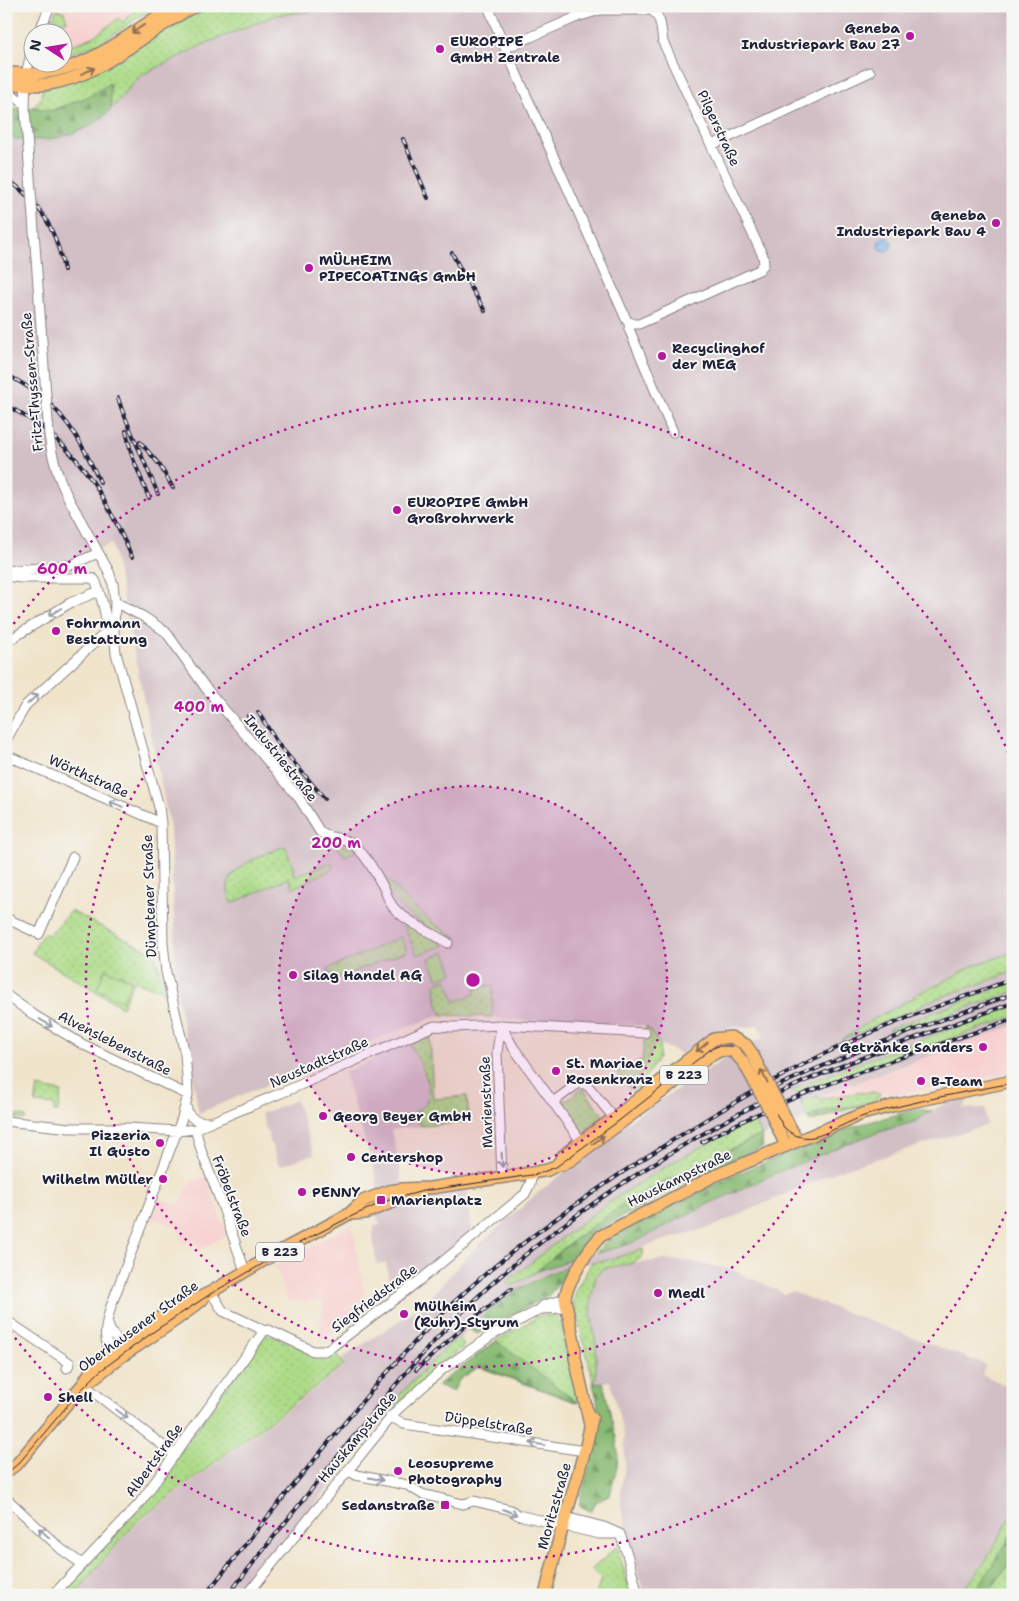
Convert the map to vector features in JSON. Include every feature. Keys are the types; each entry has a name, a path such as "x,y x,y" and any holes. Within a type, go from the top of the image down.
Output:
{"main road":[{"path":"72,66 102,53 174,6"},
{"path":"6,73 40,85 76,77 94,69 162,24 194,6"},
{"path":"6,84 47,72"},
{"name":"Oberhausener Straße","path":"557,1165 563,1156 581,1141 614,1118 714,1038 731,1037 746,1045 751,1052 792,1143"},
{"name":"Oberhausener Straße","path":"6,1472 22,1458 83,1384 93,1367 119,1352 158,1318 211,1292 245,1271 350,1214 363,1201 377,1195 402,1189 430,1188 502,1177 531,1179 571,1160 710,1056 721,1050 734,1052 744,1063 776,1111"},
{"path":"792,1143 862,1114 896,1105 1013,1081"},
{"name":"Hauskampstraße","path":"565,1303 566,1291 571,1282 595,1241 606,1232 712,1176 792,1143"},
{"name":"Moritzstraße","path":"545,1595 585,1451 592,1415 591,1397 581,1356 575,1347 565,1303"}],"street":[{"path":"43,22 50,6"},
{"path":"488,6 624,317 630,323 629,329 673,432"},
{"name":"Pilgerstraße","path":"505,48 577,17 600,10 651,10 657,13 660,20 663,42 763,256 764,264 759,270 639,324 630,323"},
{"name":"Fritz-Thyssen-Straße","path":"27,72 25,106 52,456 64,491 98,552"},
{"path":"712,145 870,72"},
{"path":"6,90 25,106"},
{"path":"6,571 71,565 98,552"},
{"name":"Dümptener Straße","path":"98,552 111,578 115,602 114,632 116,653 160,807 163,943 166,972 185,1054 188,1095 178,1131 111,1306 104,1332 105,1340 119,1352"},
{"path":"6,576 94,579 99,591 107,625 104,634 26,705 6,740"},
{"path":"6,642 70,602 99,591"},
{"name":"Industriestraße","path":"115,602 144,617 166,632 205,687 299,798 320,832 346,840 353,845 367,859 376,873 393,908 448,943"},
{"name":"Wörthstraße","path":"6,755 161,823"},
{"path":"6,918 39,934 73,857"},
{"name":"Alvenslebenstraße","path":"6,995 34,1015 82,1044 188,1095"},
{"path":"502,1025 513,1047 581,1141"},
{"name":"Neustadtstraße","path":"6,1121 70,1128 129,1128 178,1131 195,1129 434,1026 502,1025 645,1033"},
{"name":"Marienstraße","path":"502,1025 498,1052 502,1177"},
{"path":"498,1052 513,1047"},
{"path":"553,1102 580,1082 588,1086 614,1118"},
{"path":"186,1106 193,1119 201,1122 214,1122"},
{"name":"Fröbelstraße","path":"195,1129 245,1271"},
{"name":"Siegfriedstraße","path":"211,1292 223,1311 264,1331 269,1330 313,1351 319,1352 330,1348 424,1277 526,1194 531,1179"},
{"name":"Hauskampstraße","path":"247,1595 390,1416 412,1395 443,1368 492,1335 539,1310 544,1305 565,1303"},
{"path":"6,1320 70,1363 67,1368"},
{"name":"Albertstraße","path":"53,1595 139,1504 264,1331"},
{"path":"83,1384 175,1455"},
{"name":"Düppelstraße","path":"390,1416 404,1424 585,1451"},
{"path":"348,1470 356,1475 407,1485 422,1494 463,1504 474,1501 511,1510 518,1515 564,1522 599,1534 620,1534 638,1595"},
{"path":"6,1498 61,1549 82,1564"}],"shaded area":[{"path":"58,6 156,6 135,10 122,22 119,18 93,37 72,45 72,22 55,22 64,11 56,10"},
{"path":"233,6 1013,6 1013,1026 818,1096 819,1099 856,1093 873,1092 881,1094 870,1104 847,1106 817,1113 697,1165 646,1192 603,1208 528,1276 575,1258 621,1247 639,1240 704,1206 856,1140 914,1122 944,1104 968,1099 963,1109 985,1108 987,1125 837,1171 714,1226 658,1242 608,1260 570,1266 551,1272 532,1280 512,1293 468,1329 460,1340 391,1409 243,1595 76,1595 113,1549 140,1521 345,1366 342,1358 422,1306 475,1248 539,1192 627,1122 752,1041 754,1042 764,1037 758,1025 749,1028 734,1027 711,1034 681,1054 660,1044 646,1026 440,1015 381,1037 199,1113 177,992 170,828 112,544 61,562 6,564 6,137 33,141 62,137 91,126 111,109 140,76"},
{"path":"1013,1026 1013,1073 896,1095 873,1092 856,1093 819,1100 818,1096"},
{"path":"410,1043 429,1088 429,1098 424,1108 416,1112 421,1126 391,1130 402,1185 378,1190 375,1173 344,1073"},
{"path":"296,1100 314,1154 279,1166 261,1114"},
{"path":"206,1176 227,1235 200,1250 193,1239 185,1243 175,1226 151,1218 158,1198 179,1206 191,1181"},
{"path":"467,1191 472,1232 408,1281 390,1287 386,1263 377,1265 373,1238 374,1226 380,1225 375,1213 422,1198"},
{"path":"352,1225 367,1307 366,1311 363,1315 319,1342 323,1301 288,1301 274,1266"},
{"path":"662,1260 688,1261 733,1270 785,1294 792,1292 986,1365 982,1375 1013,1388 1013,1512 985,1560 960,1595 644,1595 621,1507 621,1487 625,1467 624,1435 610,1381 594,1384 596,1378 596,1344 591,1316 591,1299 596,1276 602,1269"}],"green space":[{"path":"156,6 99,44 72,52 72,45 93,37 119,18 123,22 135,10"},
{"path":"208,6 329,6 326,10 277,15 207,43 140,76 111,109 110,84 90,96 50,111 33,107 40,100 42,90"},
{"path":"56,10 64,11 67,21 52,22"},
{"path":"110,83 111,109 90,126 70,134 49,139 27,140 6,137 6,104 17,109 33,107 51,111 90,96"},
{"path":"333,841 356,851 345,856"},
{"path":"285,846 295,876 332,862 333,867 329,871 293,888 289,878 232,903 228,892 229,883 233,875 248,862"},
{"path":"376,866 407,901 433,923 457,938 431,929 407,913 394,900"},
{"path":"71,911 155,954 165,992 134,981 122,1007 32,953 43,933 49,935"},
{"path":"399,915 444,945 417,955"},
{"path":"401,937 407,951 333,980 328,969"},
{"path":"445,952 453,973 438,979 429,959"},
{"path":"1013,952 1013,972 924,1003 919,1008 841,1040 875,1018 915,997 914,995 942,983 970,967"},
{"path":"105,969 132,980 122,1001 97,989"},
{"path":"446,979 455,1002 475,994 474,990 493,985 492,1017 442,1015 436,999 435,984"},
{"path":"1013,982 1013,992 890,1034 889,1029"},
{"path":"1013,1006 1013,1017 795,1094 792,1090 847,1067"},
{"path":"646,1026 660,1044 659,1058 633,1093 617,1073 642,1060"},
{"path":"430,1034 433,1099 467,1096 469,1122 421,1126 415,1112 428,1099 429,1090 427,1080 410,1043"},
{"path":"38,1087 62,1092 58,1112 54,1112 54,1105 35,1103"},
{"path":"583,1088 604,1117 581,1132 561,1104"},
{"path":"873,1092 881,1094 870,1104 817,1113 808,1118 800,1100 818,1096 819,1099"},
{"path":"12,1096 14,1097 10,1113 26,1117 25,1120 6,1117"},
{"path":"864,1105 817,1120 810,1121 808,1118 828,1110"},
{"path":"917,1109 932,1111 914,1122 856,1140 777,1173 704,1206 639,1240 596,1253 604,1243 729,1177 858,1125"},
{"path":"756,1120 761,1135 697,1165 609,1215 572,1241 536,1272 510,1287 507,1282 573,1229 624,1192 684,1156"},
{"path":"761,1135 763,1147 706,1171 594,1232 585,1240 575,1258 536,1272 589,1229 626,1203 683,1172"},
{"path":"643,1249 643,1256 634,1263 602,1269 596,1276 591,1299 591,1316 596,1344 596,1378 594,1384 574,1302 576,1290 592,1262 608,1260"},
{"path":"570,1266 562,1280 549,1295 477,1334 468,1329 492,1308 515,1292 555,1271"},
{"path":"541,1315 555,1316 561,1322 578,1403 467,1363 496,1341"},
{"path":"264,1333 313,1352 334,1348 344,1365 139,1520 112,1549 75,1595 58,1595 144,1504"},
{"path":"457,1338 463,1343 463,1347 391,1409 387,1408 429,1364"},
{"path":"496,1341 578,1403 480,1366 459,1380 453,1392 438,1385"},
{"path":"603,1382 616,1438 618,1452 617,1467 610,1495 595,1503 591,1512 579,1505 599,1421 597,1399 593,1384"},
{"path":"1013,1512 1013,1595 960,1595 986,1560"},
{"path":"1013,1533 1013,1558 987,1595 973,1595"},
{"path":"617,1546 631,1595 596,1595 601,1579 592,1569"}],"water":[{"path":"885,237 890,239 892,244 890,249 885,251 880,249 878,244 880,239"}],"tram line":[{"path":"6,1474 19,1463 78,1393 100,1371 156,1330 212,1293 299,1243 383,1202 423,1191 538,1174 556,1167 711,1049 718,1046 730,1046 744,1055 783,1126 789,1132 800,1137 813,1137 860,1117 885,1110 1013,1083"}],"railway":[{"path":"403,139 428,198"},
{"path":"6,178 29,197 45,218 61,255 64,270"},
{"path":"452,253 485,311"},
{"path":"6,374 38,394 61,415 89,458 100,482"},
{"path":"118,398 158,494"},
{"path":"6,406 49,432 79,463 103,498 132,557"},
{"path":"126,431 132,456 149,498"},
{"path":"140,442 159,464 173,488"},
{"path":"258,712 278,744 325,799"},
{"path":"248,716 253,722"},
{"path":"205,1595 352,1414 401,1357 454,1302 536,1234 647,1156 722,1110 798,1067 894,1023 1013,979"},
{"path":"775,1087 863,1049 1013,994"},
{"path":"228,1595 365,1422 429,1347 484,1290 552,1233 600,1198 669,1154 726,1120 765,1100 856,1060 1013,1003"},
{"path":"702,1142 777,1105 816,1089 1013,1019"},
{"path":"416,1370 474,1318 511,1289"}],"place":[{"name":"Geneba Industriepark Bau 27","path":"910,36"},
{"name":"EUROPIPE GmbH Zentrale","path":"440,49"},
{"name":"Geneba Industriepark Bau 4","path":"996,223"},
{"name":"MÜLHEIM PIPECOATINGS GmbH","path":"309,268"},
{"name":"Recyclinghof der MEG","path":"662,356"},
{"name":"EUROPIPE GmbH Großrohrwerk","path":"397,510"},
{"name":"Fohrmann Bestattung","path":"56,631"},
{"name":"Silag Handel AG","path":"293,975"},
{"name":"Getränke Sanders","path":"983,1047"},
{"name":"St. Mariae Rosenkranz","path":"556,1071"},
{"name":"B-Team","path":"921,1081"},
{"name":"Georg Beyer GmbH","path":"323,1116"},
{"name":"Pizzeria Il Gusto","path":"160,1143"},
{"name":"Centershop","path":"351,1157"},
{"name":"Wilhelm Müller","path":"163,1179"},
{"name":"PENNY","path":"302,1192"},
{"name":"Marienplatz","path":"381,1200"},
{"name":"Medl","path":"658,1293"},
{"name":"Mülheim (Ruhr)-Styrum","path":"404,1314"},
{"name":"Shell","path":"48,1397"},
{"name":"Leosupreme Photography","path":"398,1471"},
{"name":"Sedanstraße","path":"445,1505"}]}
